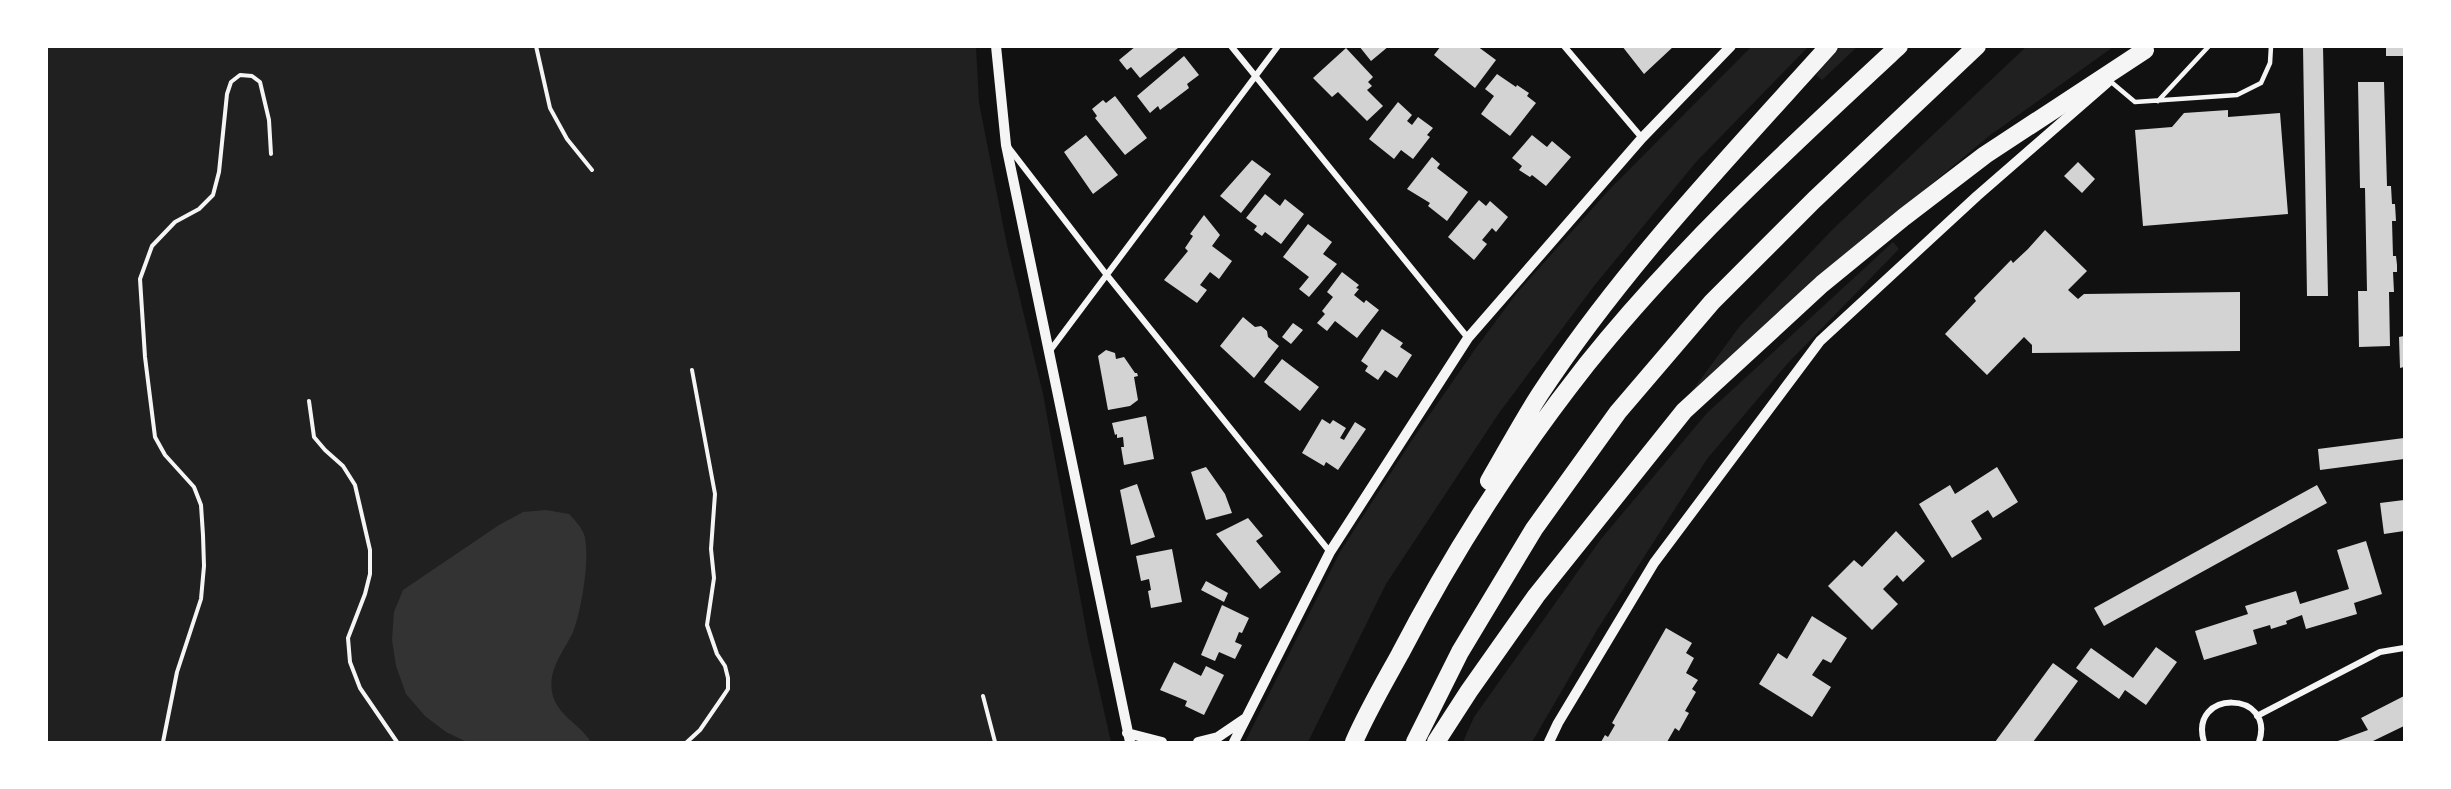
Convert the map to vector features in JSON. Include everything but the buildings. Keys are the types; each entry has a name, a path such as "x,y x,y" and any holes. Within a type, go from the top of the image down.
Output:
{"highway":[{"path":"1354,742 1477,502 1540,394 1611,297 1686,203 1829,46"},
{"path":"1427,602 1503,479 1588,364 1682,257 1783,153 1899,46"},
{"path":"1415,742 1460,652 1534,529 1618,412 1712,302 1814,200 1977,46"},
{"path":"1436,742 1536,596 1684,411 1822,284 1904,217 1984,155 2145,50"}],"street":[{"path":"996,46 1006,145 1129,738 1162,742"},
{"path":"1231,46 1468,338"},
{"path":"1049,353 1278,46"},
{"path":"1564,46 1642,138"},
{"path":"1234,742 1330,552 1468,338 1642,138 1731,46"},
{"path":"1549,742 1558,723 1654,563 1820,341 1977,196 2145,50"},
{"path":"1006,145 1106,274 1330,552"},
{"path":"2257,716 2380,652 2404,648"},
{"path":"2204,742 2202,725 2206,716 2221,704 2240,703 2257,716 2262,731 2259,742"},
{"path":"1198,742 1218,736 1247,718"}],"lane":[{"path":"2158,100 2209,46"},
{"path":"2110,81 2135,102 2237,95 2261,83 2270,63 2271,46"}],"path":[{"path":"536,46 550,108 567,139 592,170"},
{"path":"163,742 177,672 201,598 204,566 201,505 194,487 165,455 155,437 145,357 140,279 152,246 176,222 199,209 213,195 219,172 228,94 231,82 240,75 252,76 260,82 269,120 271,154"},
{"path":"687,742 700,730 728,689 726,666 717,654 707,625 714,578 711,549 716,494 692,370"},
{"path":"309,401 314,437 342,466 356,485 370,550 368,584 348,638 350,662 360,688 397,742"},
{"path":"983,696 995,742"}],"shaded area":[{"path":"1752,46 1808,47 1696,162 1594,286 1499,413 1386,584 1308,742 1245,742 1340,552 1412,440 1476,348 1516,294 1609,190"},
{"path":"46,47 976,47 979,103 1007,245 1043,394 1088,640 1111,742 47,742"},
{"path":"1840,47 1857,47 1822,80 1816,75"},
{"path":"2026,47 2113,47 1989,136 1832,267 1686,399 1740,326 1833,229"},
{"path":"1893,242 1899,249 1788,363 1707,459 1597,630 1532,742 1463,742 1474,717 1601,539 1707,413"},
{"path":"546,510 569,514 582,530 585,541 586,567 579,611 573,632 555,668 551,684 558,707 591,742 467,742 446,732 425,716 406,694 396,666 392,640 394,612 403,590 499,525 523,512"}]}
